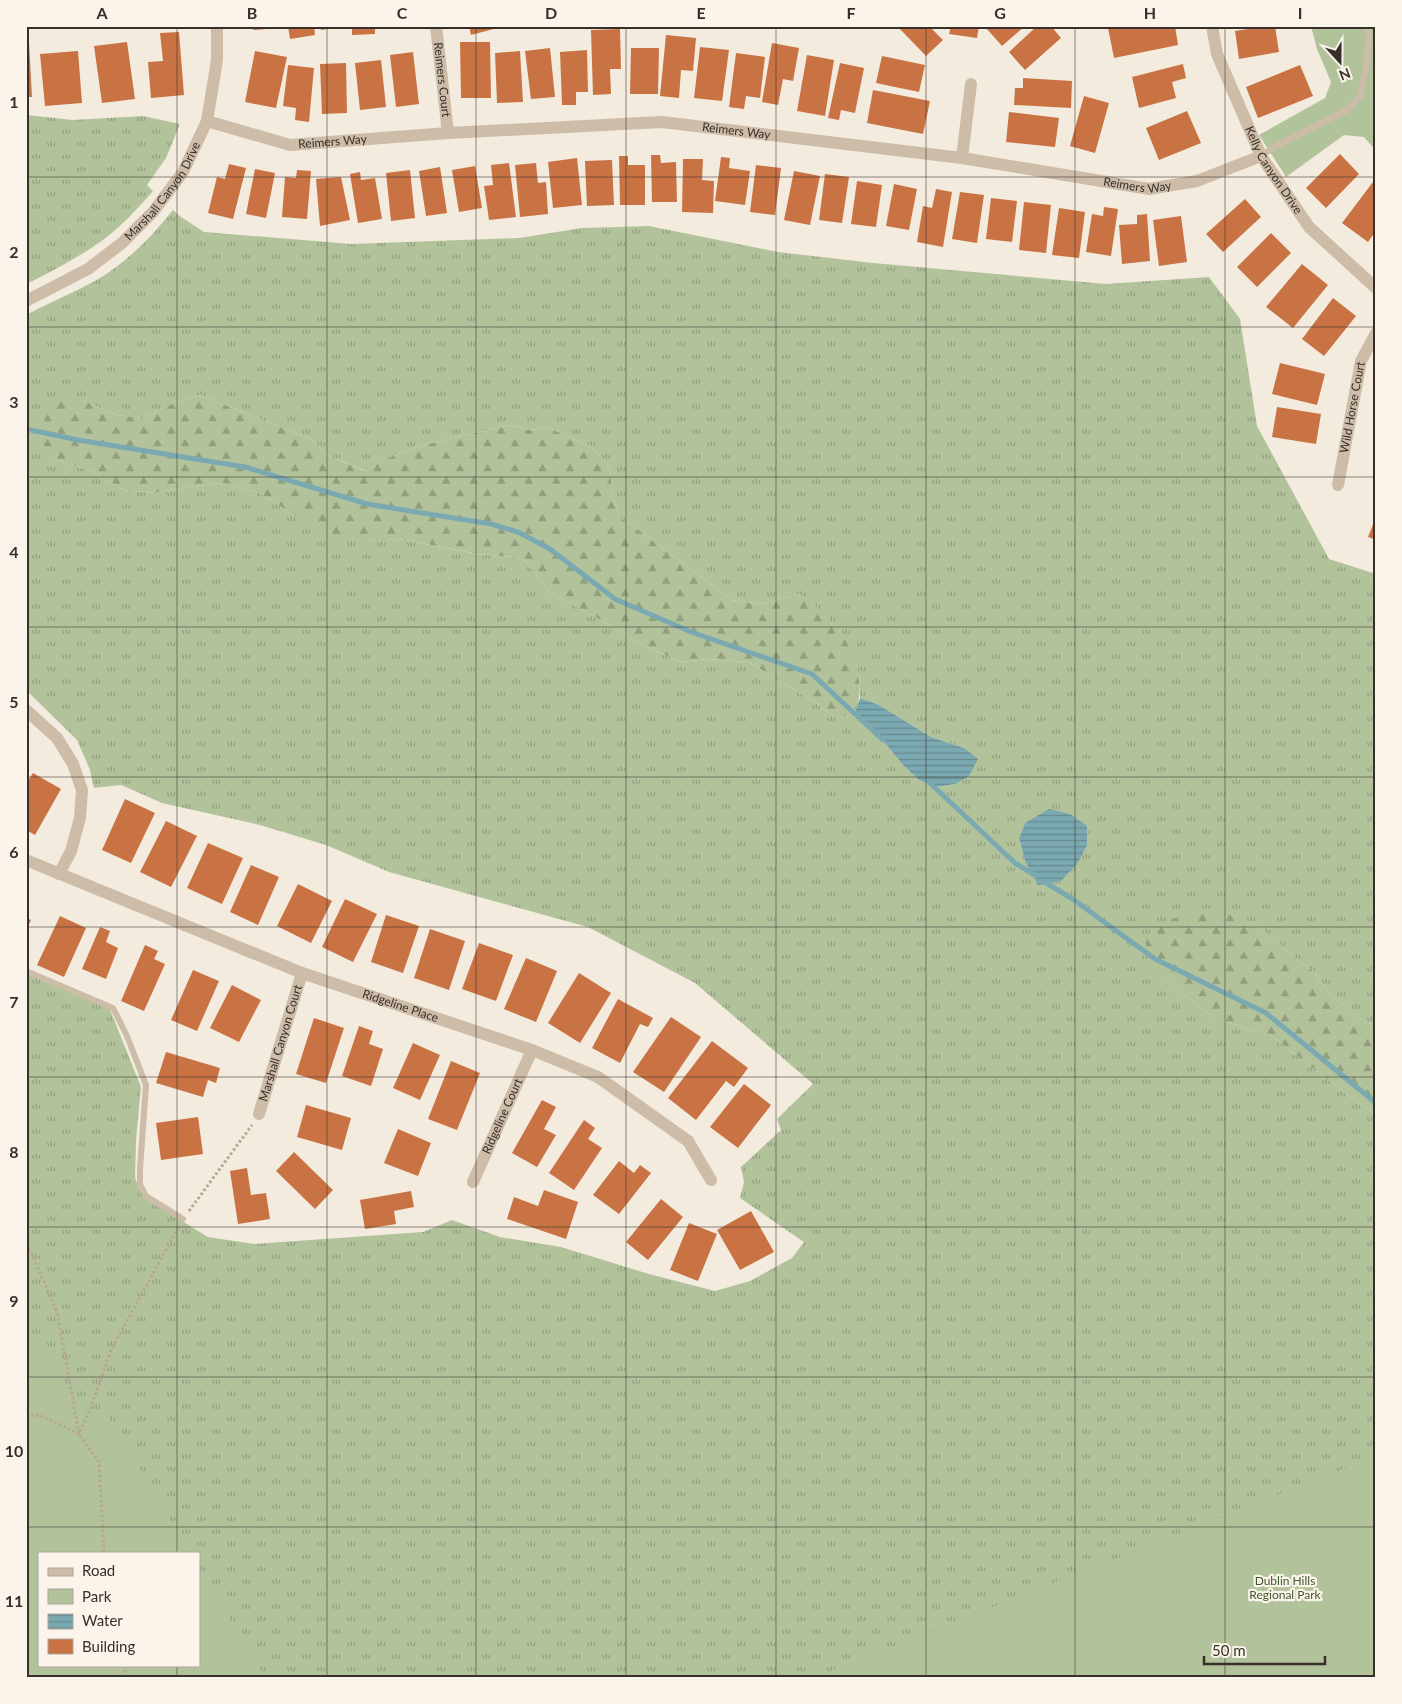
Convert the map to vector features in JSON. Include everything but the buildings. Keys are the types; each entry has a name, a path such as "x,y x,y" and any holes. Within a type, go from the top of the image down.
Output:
{"street":[{"name":"Marshall Canyon Drive","path":"26,301 88,268 122,243 153,212 182,172 207,121 217,60 217,26"},
{"name":"Reimers Court","path":"436,26 448,133"},
{"name":"Kelly Canyon Drive","path":"1212,26 1216,54 1261,156 1309,227 1376,288"},
{"path":"962,158 971,84"},
{"name":"Reimers Way","path":"207,121 290,145 448,133 662,122 962,158 1149,189 1197,181 1261,156"},
{"name":"Wild Horse Court","path":"1338,485 1361,361 1376,333"},
{"path":"26,710 58,738 73,764 82,790 78,826 71,851 59,874"},
{"name":"Ridgeline Place","path":"26,860 302,973 532,1050 598,1077 688,1141 711,1180"},
{"name":"Marshall Canyon Court","path":"260,1114 302,973"},
{"name":"Ridgeline Court","path":"473,1182 532,1050"}],"lane":[{"path":"1261,156 1274,146 1347,110 1360,97 1367,63 1369,26"},
{"path":"26,971 84,994 112,1008 127,1036 146,1085 140,1185 146,1196 184,1219"}],"path":[{"path":"79,1434 90,1410 111,1350 184,1219 260,1114"},
{"path":"26,1245 31,1252 57,1312 79,1434 99,1462 104,1552"},
{"path":"26,1416 39,1415 79,1434"}],"green space":[{"path":"1311,26 1376,26 1376,151 1364,137 1344,135 1286,177 1259,135 1325,98 1331,82 1317,49"},
{"path":"26,115 73,120 143,116 180,124 166,158 147,185 153,191 130,217 94,246 66,264 26,284"},
{"path":"173,210 204,232 351,244 519,238 582,228 649,226 778,252 873,263 1106,284 1209,277 1240,319 1257,426 1329,559 1376,574 1376,1026 1365,1022 1330,994 1315,974 1253,922 1165,980 1216,1019 1270,1035 1376,1114 1376,1678 26,1678 26,972 109,1007 141,1087 136,1140 135,1178 140,1190 148,1200 208,1237 254,1244 423,1232 452,1220 500,1237 561,1247 649,1274 715,1291 750,1281 792,1258 804,1242 740,1198 744,1182 741,1167 781,1130 777,1119 813,1084 695,983 588,927 389,872 326,845 260,825 162,803 121,785 94,788 90,770 77,740 26,690 26,315 104,275 146,241","holes":["200,395 313,440 325,454 366,471 385,459 419,446 510,425 529,430 549,428 592,447 610,468 613,497 619,516 731,600 762,604 800,594 860,678 860,698 879,705 931,737 964,748 955,784 935,787 919,780 903,765 871,726 855,712 838,719 813,701 749,662 709,659 680,662 641,644 548,591 526,561 513,557 477,554 400,539 369,541 291,513 259,493 225,483 154,493 123,490 92,471 52,459 82,400 116,415 143,418 174,403","1025,823 1025,861 1019,838"]},
{"path":"200,395 313,440 325,454 365,471 385,459 419,446 510,425 529,430 549,428 592,447 610,468 613,497 619,516 731,600 762,604 800,594 827,616 845,641 856,663 860,687 855,712 838,719 813,701 749,662 709,659 680,662 641,644 548,591 526,561 513,557 478,554 400,539 369,541 329,534 259,493 225,483 154,493 123,490 92,471 52,459 40,439 45,418 59,399 82,400 116,415 143,418 174,403"},
{"path":"1210,909 1253,922 1315,974 1330,994 1365,1022 1376,1026 1376,1114 1270,1035 1216,1019 1165,980 1150,960 1145,940 1171,919"},
{"path":"26,1346 44,1353 87,1413 105,1411 189,1552 38,1552 38,1666 200,1666 200,1569 262,1672 270,1678 26,1678"},
{"name":"Dublin Hills Regional Park","path":"1376,1456 1376,1678 813,1678"}],"water":[{"path":"860,698 879,705 931,737 964,748 978,759 969,776 955,784 935,787 919,780 903,765 871,726 855,712"},
{"path":"1049,809 1070,814 1087,826 1087,845 1077,864 1061,881 1038,885 1025,861 1019,838 1025,823"}],"waterway":[{"path":"26,429 78,440 245,467 367,504 491,524 518,532 550,549 615,599 691,632 812,674 883,740"},
{"path":"930,783 1015,863 1036,876"},
{"path":"1043,881 1074,900 1155,959 1266,1013 1376,1103"}]}
